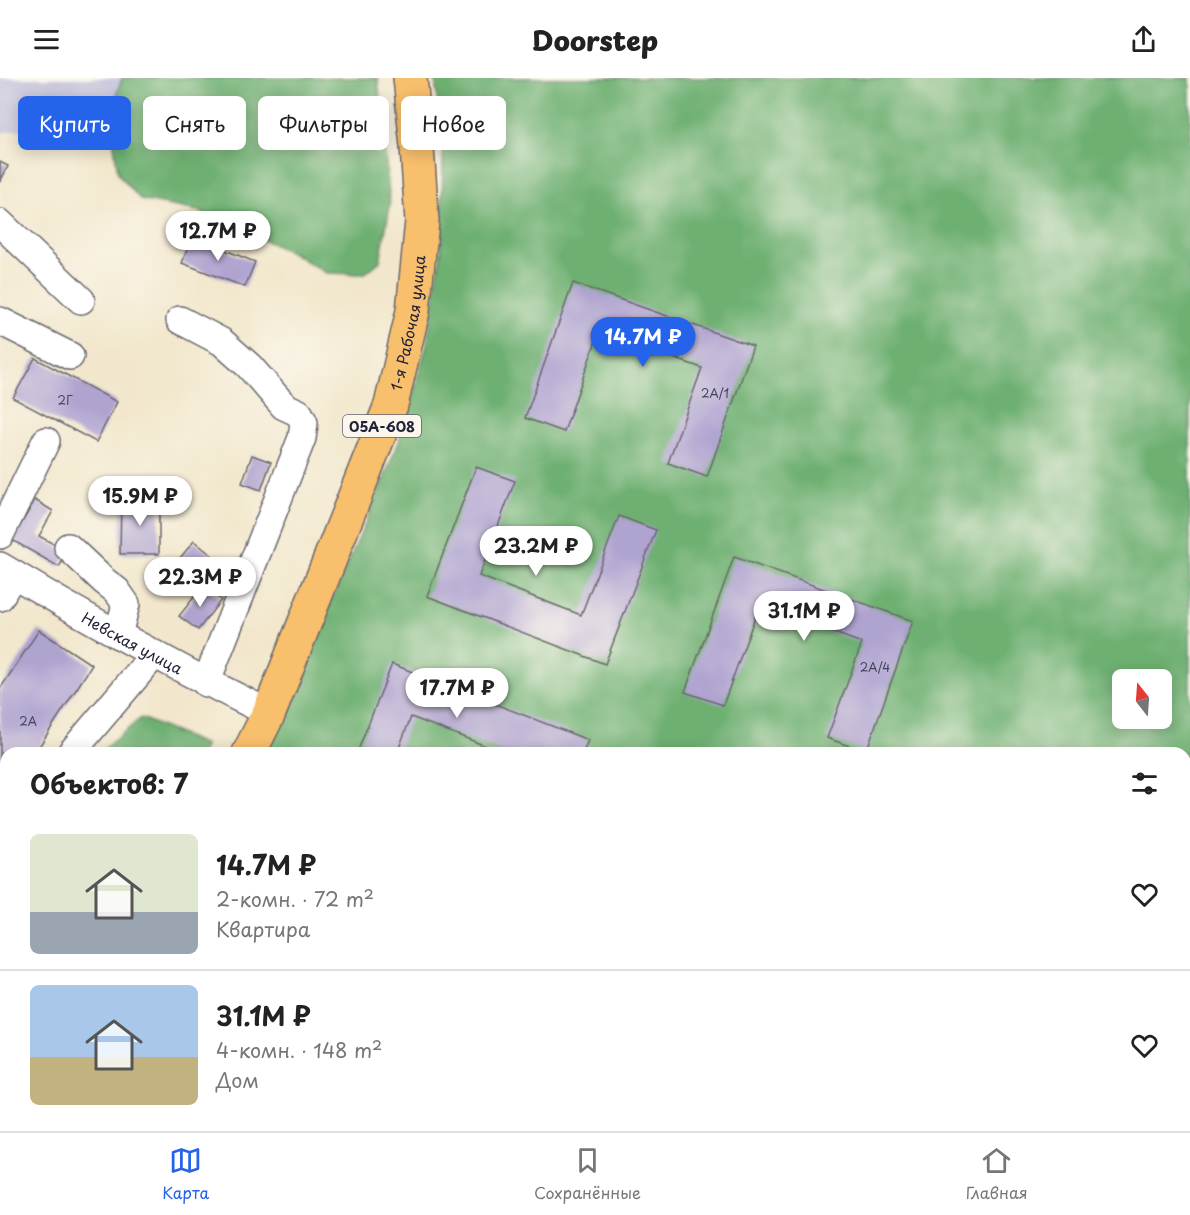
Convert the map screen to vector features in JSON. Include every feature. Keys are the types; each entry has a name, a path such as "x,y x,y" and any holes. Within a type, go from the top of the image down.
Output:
{"main road":[{"name":"1-я Рабочая улица","path":"252,747 269,713 391,405 413,311 422,221 410,78"}],"lane":[{"path":"0,223 81,300"},
{"path":"180,320 222,342 249,366 284,406 299,412 304,423 302,438 206,683"},
{"path":"0,321 70,356"},
{"path":"0,535 46,441"},
{"path":"68,547 117,591 126,604 118,635"},
{"name":"Невская улица","path":"6,570 154,655 269,713"},
{"path":"0,597 6,570"},
{"path":"76,747 154,655"}],"shaded area":[{"path":"0,78 122,78 116,96 18,96 18,130 0,133"}],"green space":[{"path":"122,78 378,78 380,96 258,96 258,150 385,150 390,205 380,261 364,274 326,273 293,253 198,211 141,200 118,174 115,150 131,150 131,96 116,96"},
{"path":"435,78 1190,78 1190,747 266,747 362,531 399,441 426,348 441,252 442,150 506,150 506,96 437,96"},
{"path":"141,718 205,745 204,747 106,747"}],"building":[{"path":"0,162 8,166 0,182"},
{"path":"192,237 255,262 245,287 182,263"},
{"path":"573,283 753,346 707,477 668,463 702,368 599,332 564,432 525,418"},
{"path":"35,358 117,402 96,442 13,398"},
{"path":"252,455 271,462 261,490 242,483"},
{"path":"476,467 515,481 479,576 581,615 619,516 656,530 605,664 427,596"},
{"path":"35,500 53,511 39,536 68,552 59,567 12,540"},
{"path":"121,500 159,500 159,554 120,554"},
{"path":"194,541 235,574 221,591 180,558"},
{"path":"734,557 913,621 868,747 852,747 827,738 862,643 759,606 723,705 685,692"},
{"path":"203,586 221,600 198,630 179,616"},
{"path":"39,630 92,665 39,747 0,747 0,689"},
{"path":"392,664 588,740 585,747 488,747 411,717 399,747 359,747"}]}
